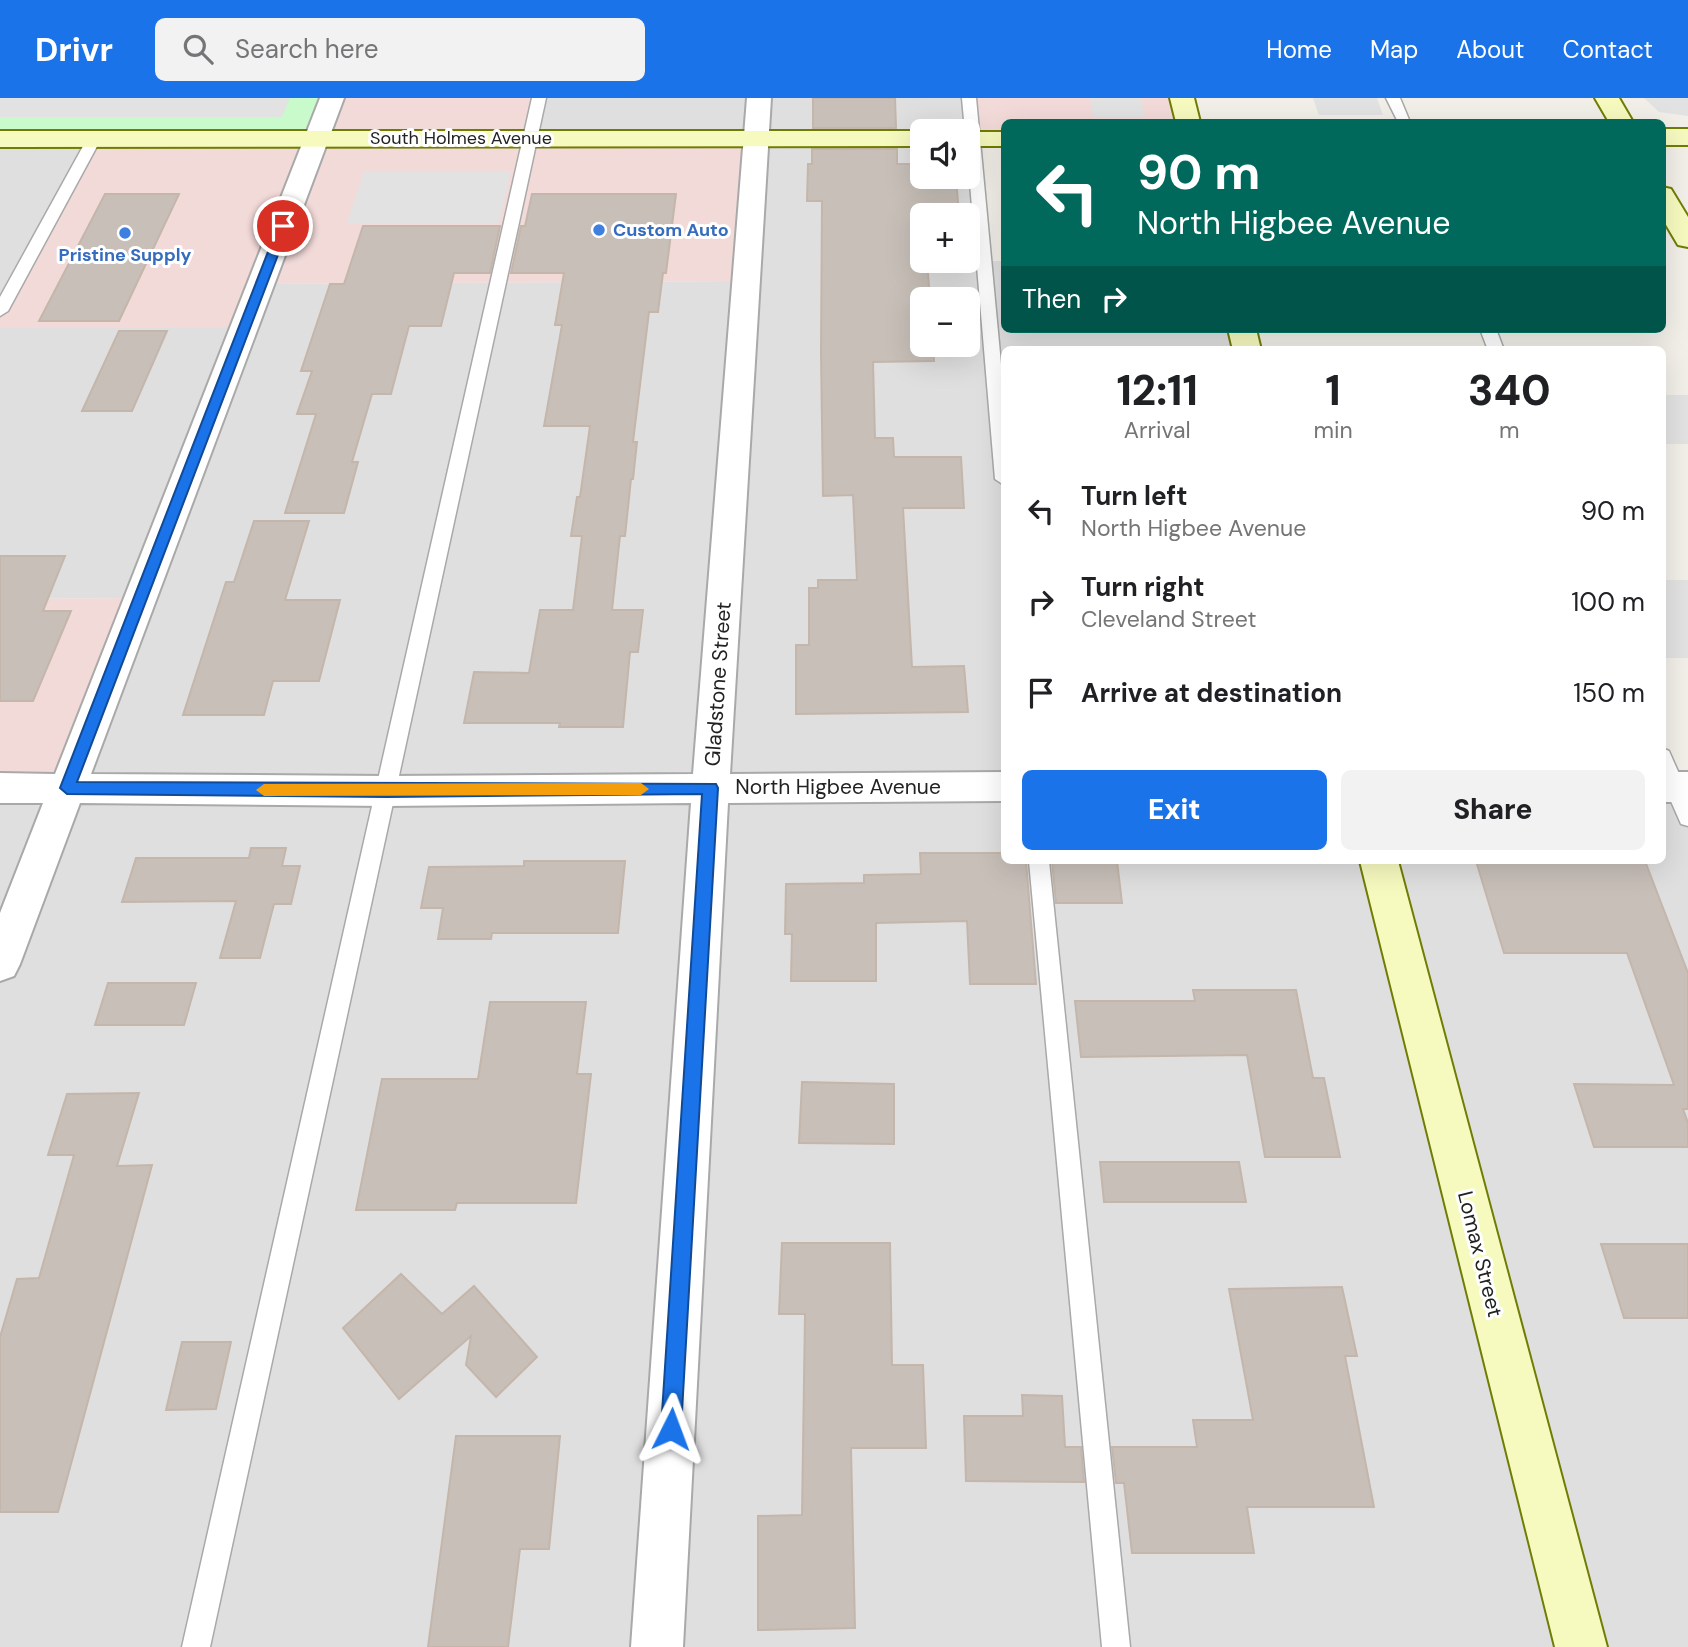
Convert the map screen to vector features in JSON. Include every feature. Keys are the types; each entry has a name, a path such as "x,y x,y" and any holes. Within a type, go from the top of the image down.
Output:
{"main road":[{"path":"1182,98 1187,119"},
{"path":"1607,98 1619,119"},
{"path":"1666,137 1688,137"},
{"name":"South Holmes Avenue","path":"0,139 910,139"},
{"path":"980,139 1001,139"},
{"path":"1666,202 1688,239"},
{"name":"Lomax Street","path":"1380,864 1581,1647"}],"street":[{"path":"0,964 332,98"},
{"name":"Gladstone Street","path":"657,1647 710,788 759,98"},
{"name":"North Higbee Avenue","path":"0,788 387,791 1001,786"}],"lane":[{"path":"196,1647 539,98"},
{"path":"969,98 970,119"},
{"path":"1393,98 1403,119"},
{"path":"0,311 94,139"},
{"path":"976,189 1001,448"},
{"path":"1039,864 1116,1647"}],"shaded area":[{"path":"0,98 290,98 282,117 0,117"},
{"path":"332,98 539,98 529,138 757,139 746,281 261,284 243,328 0,328 0,311 94,139"},
{"path":"539,98 970,98 972,119 910,119 910,189 979,189 986,261 1001,261 1001,333 1243,333 1246,346 1001,346 1001,864 1666,864 1666,763 1688,818 1688,1647 0,1647 0,788 140,598 0,599 0,328 243,328 261,284 746,281 529,139"},
{"path":"969,98 1182,98 1187,119 1001,119 1001,139 980,139 980,119 972,119"},
{"path":"1090,98 1140,98 1145,117 1093,117"},
{"path":"1313,98 1377,98 1383,115 1319,115"},
{"path":"1644,98 1688,98 1688,116 1659,112"},
{"path":"0,139 94,139 0,311"},
{"path":"364,171 511,171 499,223 347,223"},
{"path":"1666,395 1688,395 1688,444 1666,444"},
{"path":"1666,580 1688,580 1688,658 1666,658"},
{"path":"140,598 67,788 0,788 0,599"}],"green space":[{"path":"0,98 332,98 317,138 0,138"}],"building":[{"path":"813,98 895,98 896,128 813,128"},
{"path":"812,149 897,149 897,164 910,164 910,189 957,189 958,203 910,203 910,273 928,273 929,287 910,287 910,357 934,357 934,361 873,362 875,438 893,438 894,457 961,457 964,508 903,508 912,667 964,666 968,712 796,714 796,645 809,645 809,588 818,588 818,580 857,580 853,495 823,496 822,201 807,201 808,164 812,164"},
{"path":"105,194 179,194 119,321 39,321"},
{"path":"532,194 676,194 658,312 649,312 633,442 637,442 633,479 625,536 620,536 612,610 643,610 638,652 630,652 623,727 559,727 560,723 464,723 474,672 529,673 540,610 573,610 582,536 571,536 577,497 580,497 590,426 544,426 562,325 555,325 564,273 511,273 521,226 525,226"},
{"path":"363,226 500,226 490,273 454,273 441,326 409,326 391,394 372,394 352,462 358,462 344,513 285,513 316,414 297,414 312,371 301,371 330,284 344,284"},
{"path":"119,331 167,331 132,411 82,411"},
{"path":"254,521 309,521 285,600 340,600 319,681 273,681 264,715 183,715 226,582 234,582"},
{"path":"0,556 65,556 43,611 71,611 33,701 0,701"},
{"path":"251,848 286,848 282,866 300,866 291,904 274,904 260,958 220,958 236,901 122,902 136,858 249,858"},
{"path":"920,853 1001,853 1001,864 1026,864 1036,984 970,984 967,921 876,923 876,981 791,981 792,934 785,934 786,884 864,883 864,875 921,874"},
{"path":"524,861 625,861 618,933 492,933 491,939 438,939 443,908 421,908 429,867 524,866"},
{"path":"1052,864 1117,864 1122,903 1056,903"},
{"path":"1477,864 1646,864 1688,973 1688,1109 1683,1109 1688,1123 1688,1147 1594,1147 1574,1084 1674,1085 1627,953 1504,953"},
{"path":"108,983 196,983 184,1025 95,1025"},
{"path":"1193,990 1296,990 1313,1078 1324,1078 1340,1157 1265,1157 1247,1055 1081,1057 1075,1001 1195,1001"},
{"path":"490,1002 586,1002 577,1074 591,1074 576,1203 457,1203 455,1210 356,1210 382,1079 478,1079"},
{"path":"802,1082 894,1084 894,1144 799,1143"},
{"path":"139,1093 117,1166 152,1165 58,1512 0,1512 0,1337 17,1279 39,1278 74,1155 48,1155 67,1094"},
{"path":"1100,1162 1239,1162 1246,1202 1104,1202"},
{"path":"782,1243 890,1243 892,1365 923,1365 926,1448 851,1448 855,1628 758,1630 758,1516 802,1515 805,1314 779,1314"},
{"path":"1601,1244 1688,1244 1688,1318 1624,1318"},
{"path":"401,1274 442,1314 474,1286 537,1357 496,1397 466,1365 471,1336 399,1399 343,1328"},
{"path":"1342,1287 1357,1356 1345,1356 1374,1507 1247,1507 1254,1553 1132,1553 1124,1483 1116,1483 1112,1447 1197,1447 1193,1420 1253,1420 1229,1289"},
{"path":"182,1342 231,1342 216,1409 166,1410"},
{"path":"1022,1395 1062,1396 1065,1447 1081,1447 1084,1482 966,1481 964,1416 1023,1416"},
{"path":"456,1436 560,1436 549,1549 520,1549 508,1647 428,1647"}],"slow traffic":[{"path":"264,790 641,789"}],"place":[{"name":"Custom Auto","path":"599,230"},
{"name":"Pristine Supply","path":"125,233"}],"route":[{"path":"283,226 67,788 387,791 710,788 671,1429"}]}
